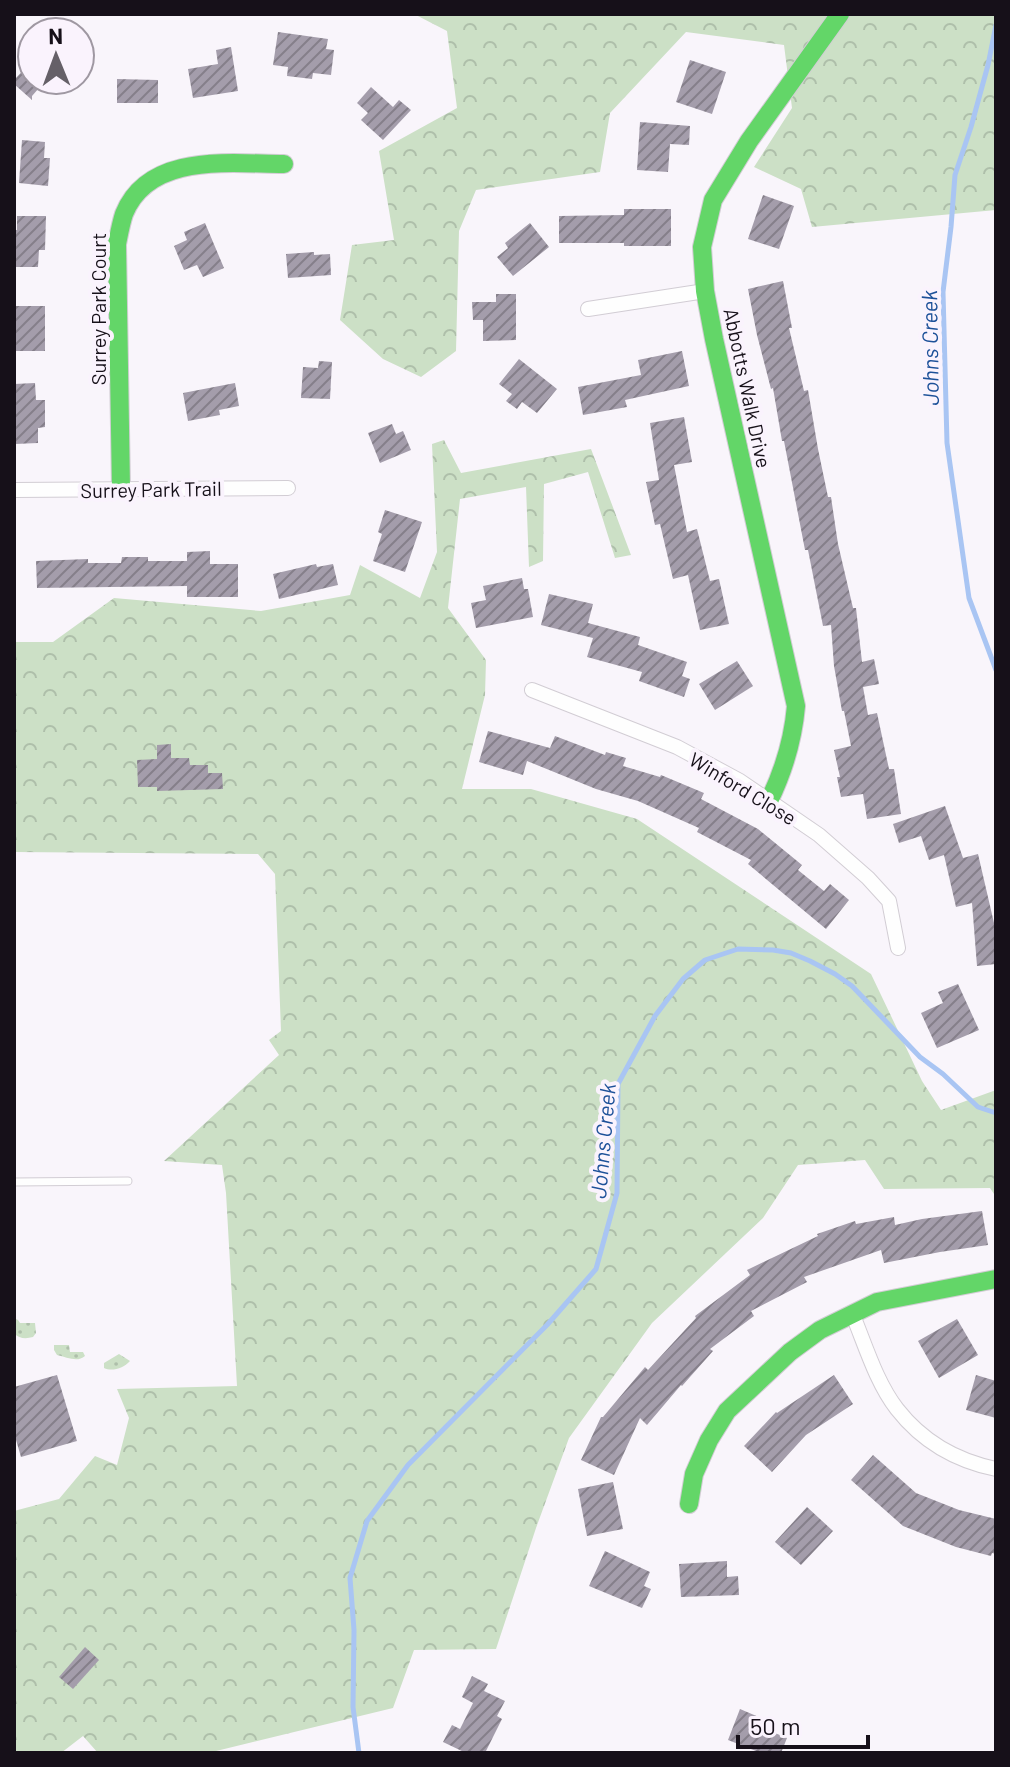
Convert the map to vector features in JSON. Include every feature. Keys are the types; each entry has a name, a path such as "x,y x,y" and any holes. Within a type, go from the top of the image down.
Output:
{"street":[{"name":"Abbotts Walk Drive","path":"769,801 788,759 795,732 796,706 714,339 705,291 702,247 713,200 749,141 840,14"},
{"name":"Surrey Park Court","path":"121,489 117,244 126,209 147,183 177,168 284,164"},
{"path":"588,309 705,291"},
{"name":"Surrey Park Trail","path":"14,490 288,488"},
{"name":"Winford Close","path":"532,690 677,747 740,781 819,835 889,901 898,948"},
{"path":"689,1504 694,1474 709,1440 727,1411 790,1352 820,1330 877,1302 996,1279"},
{"path":"852,1313 883,1385 897,1409 925,1437 956,1457 996,1469"}],"lane":[{"path":"14,1182 128,1181"}],"green space":[{"path":"414,14 996,14 996,210 812,227 801,189 754,167 792,108 784,45 686,32 610,113 600,172 476,190 459,231 456,351 421,377 383,359 340,320 352,245 394,240 379,151 457,108 447,31"},
{"path":"444,440 461,473 591,449 631,555 615,558 588,472 544,484 543,561 529,567 526,487 460,499 448,608 486,660 485,695 462,789 531,789 637,819 871,974 922,1081 941,1110 996,1090 996,1197 990,1188 884,1189 865,1160 798,1165 763,1218 652,1323 569,1438 496,1649 414,1650 393,1708 208,1753 98,1753 83,1736 61,1753 14,1753 14,1511 59,1499 95,1456 117,1465 129,1418 117,1389 237,1386 222,1165 164,1161 279,1055 269,1040 281,1031 275,874 258,854 14,852 14,642 53,642 114,598 261,611 350,595 360,565 420,598 437,552 432,444"},
{"path":"14,1318 20,1323 35,1323 36,1333 33,1337 23,1338 14,1333"},
{"path":"54,1345 69,1345 70,1352 83,1352 85,1356 75,1359 57,1355"},
{"path":"119,1354 130,1361 118,1369 104,1368 104,1363"}],"building":[{"path":"278,32 328,39 326,49 334,50 331,75 313,73 312,79 287,76 288,67 273,65"},
{"path":"231,47 238,91 193,98 188,69 218,64 216,50"},
{"path":"690,60 726,72 712,114 676,102"},
{"path":"117,79 158,80 158,103 117,103"},
{"path":"371,87 393,107 399,100 411,110 383,140 361,120 368,113 357,103"},
{"path":"640,122 690,126 689,145 670,144 668,172 637,170"},
{"path":"22,140 45,142 44,158 50,158 48,186 19,183"},
{"path":"763,195 794,206 779,249 748,239"},
{"path":"624,209 671,209 671,246 559,243 559,216 624,215"},
{"path":"17,216 46,216 45,250 39,250 38,267 15,267 14,230 17,230"},
{"path":"205,223 224,268 203,277 197,265 184,270 174,246 187,240 184,232"},
{"path":"530,223 549,247 513,276 497,257 508,248 505,243"},
{"path":"314,252 314,255 330,254 331,275 288,278 286,254"},
{"path":"783,281 792,328 789,328 804,391 808,390 838,544 853,608 856,608 862,662 874,659 879,684 863,687 868,715 877,713 889,769 894,769 901,814 867,819 863,794 841,797 834,750 851,746 834,666 831,625 823,626 773,388 757,335 748,289"},
{"path":"496,294 516,294 516,340 483,341 483,320 473,320 472,302 496,302"},
{"path":"15,306 45,306 45,351 15,351"},
{"path":"682,351 689,386 625,400 627,407 583,415 578,387 641,375 638,360"},
{"path":"519,359 557,389 537,413 522,402 517,409 506,401 512,394 499,384"},
{"path":"319,361 332,362 330,399 301,398 303,367 318,368"},
{"path":"35,383 36,400 45,400 45,427 38,428 38,443 15,444 14,384"},
{"path":"235,383 239,406 219,410 220,415 188,421 183,393"},
{"path":"684,417 692,462 674,465 687,532 697,529 710,581 719,579 729,624 700,630 688,575 673,579 660,524 655,525 646,482 659,480 650,423"},
{"path":"392,424 396,434 403,431 411,450 380,463 368,433"},
{"path":"385,510 422,522 405,572 373,561 382,534 378,532"},
{"path":"210,551 210,564 238,564 238,597 187,597 187,586 37,588 36,561 88,559 88,563 121,563 122,557 148,557 148,561 187,561 187,552"},
{"path":"316,564 317,567 333,564 338,585 279,599 273,574"},
{"path":"522,578 524,589 528,589 533,617 476,628 471,603 486,600 483,586"},
{"path":"549,594 593,604 588,623 640,637 638,645 687,662 682,676 690,679 684,697 639,681 642,672 587,657 593,638 541,625"},
{"path":"737,661 753,686 715,710 699,684"},
{"path":"488,731 550,748 555,736 605,755 606,752 626,758 623,766 661,775 704,793 701,799 758,829 802,865 798,870 824,891 830,884 849,900 826,929 748,864 751,860 697,832 699,828 638,801 596,789 527,761 523,775 479,762"},
{"path":"171,744 171,758 189,758 190,765 208,765 208,773 222,773 223,789 157,791 157,787 138,787 137,760 157,759 157,745"},
{"path":"945,806 963,858 978,854 996,923 996,964 977,966 972,903 956,907 944,855 929,860 921,836 899,843 893,824"},
{"path":"958,984 979,1030 937,1048 921,1013 943,1003 938,992"},
{"path":"982,1211 988,1245 884,1263 881,1250 804,1277 807,1282 751,1311 754,1316 710,1349 713,1351 647,1425 640,1418 614,1475 581,1460 601,1417 695,1316 750,1275 747,1270 817,1234 855,1221 856,1224 894,1217 895,1225"},
{"path":"957,1319 978,1355 939,1378 918,1341"},
{"path":"57,1375 77,1441 21,1457 14,1433 14,1387"},
{"path":"834,1375 853,1404 806,1435 772,1472 744,1446 776,1412"},
{"path":"976,1375 996,1381 996,1418 966,1410"},
{"path":"873,1455 916,1493 959,1510 996,1519 996,1554 992,1553 991,1556 956,1547 903,1526 851,1480"},
{"path":"613,1482 623,1529 587,1536 578,1489"},
{"path":"807,1507 833,1531 801,1565 775,1542"},
{"path":"605,1551 650,1572 644,1586 651,1589 642,1608 589,1586"},
{"path":"727,1561 727,1577 738,1576 739,1595 681,1597 679,1564"},
{"path":"85,1647 99,1660 73,1689 59,1677"},
{"path":"472,1676 488,1684 484,1691 505,1701 497,1716 502,1719 485,1753 466,1753 443,1742 452,1725 460,1729 473,1703 462,1697"},
{"path":"740,1709 766,1720 763,1728 787,1738 781,1753 761,1753 728,1740"}],"waterway":[{"name":"Johns Creek","path":"996,25 988,65 955,175 943,292 947,443 969,598 996,670"},
{"name":"Johns Creek","path":"359,1753 353,1707 354,1630 350,1578 367,1521 408,1465 547,1325 596,1269 617,1193 618,1084 655,1016 683,979 705,960 738,949 773,950 810,961 852,986 920,1057 978,1107 996,1113"}],"traffic: fast":[{"path":"769,801 787,755 796,706 714,339 705,291 702,247 713,200 749,141 840,14"},
{"path":"121,489 117,244 124,214 136,194 152,180 172,171 217,163 284,164"},
{"path":"689,1504 694,1474 709,1440 727,1411 790,1352 820,1330 877,1302 996,1279"}]}
